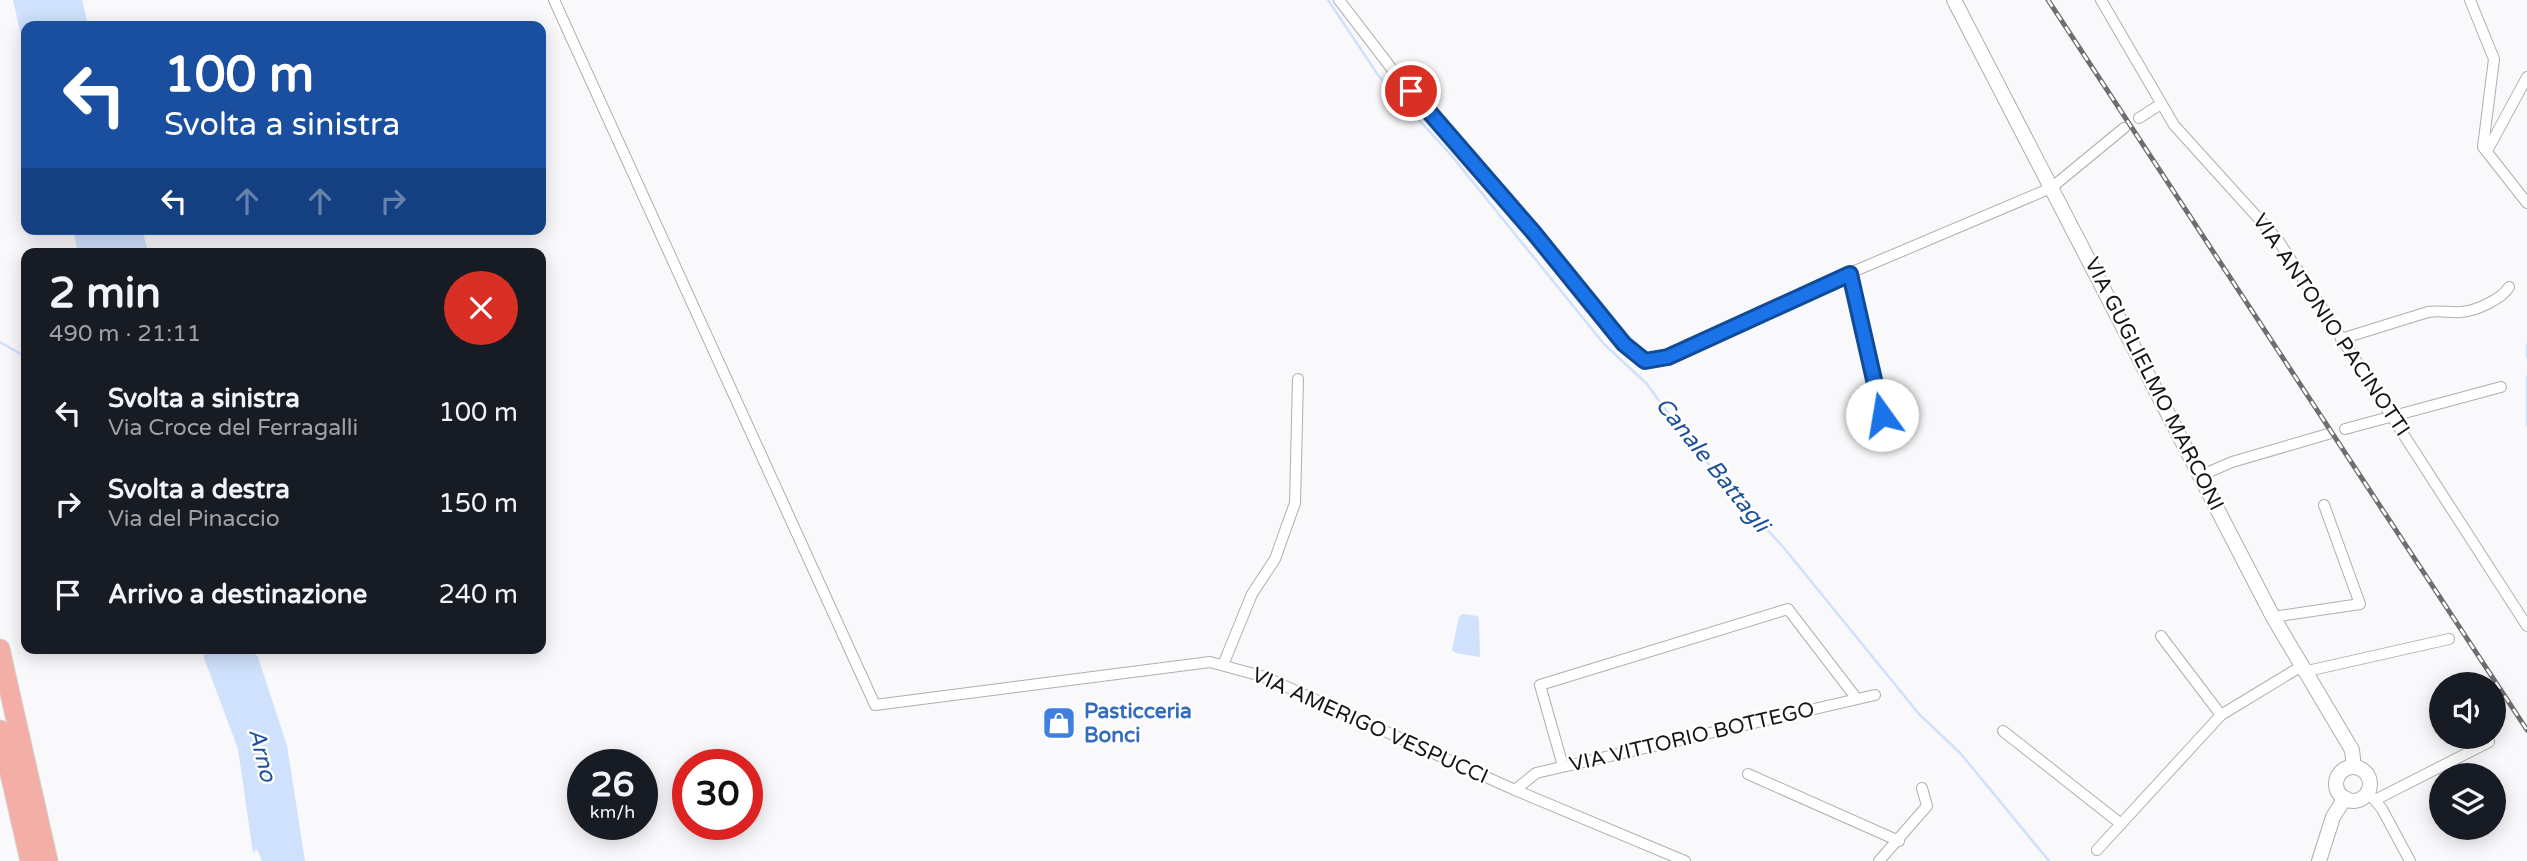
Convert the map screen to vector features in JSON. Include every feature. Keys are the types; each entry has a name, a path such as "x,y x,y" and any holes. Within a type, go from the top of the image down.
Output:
{"highway":[{"path":"0,649 48,861"},
{"path":"0,730 30,861"}],"street":[{"name":"VIA AMERIGO VESPUCCI","path":"554,0 875,705 1210,662 1265,677 1515,790 1685,861"},
{"path":"1339,0 1395,73 1534,233 1624,344 1645,361 1668,357 1850,274 2051,188 2124,128"},
{"name":"VIA GUGLIELMO MARCONI","path":"1954,0 2202,475 2273,617 2302,670 2352,750 2354,767"},
{"name":"VIA ANTONIO PACINOTTI","path":"2101,0 2174,125 2278,240 2527,625"},
{"path":"2470,0 2494,59 2483,147 2527,203"},
{"path":"2487,152 2527,77"},
{"path":"2139,118 2161,104"},
{"path":"1850,274 1882,415"},
{"path":"2341,339 2428,312 2443,309 2466,312 2505,295 2510,287"},
{"path":"1223,665 1252,594 1275,559 1295,503 1298,379"},
{"path":"2345,429 2501,387"},
{"path":"2202,475 2232,461 2328,434"},
{"path":"2273,617 2360,604 2324,505"},
{"path":"1563,766 1540,685 1788,609 1857,699"},
{"path":"2161,636 2221,715"},
{"path":"2097,849 2221,715 2302,670 2449,639"},
{"name":"VIA VITTORIO BOTTEGO","path":"1515,790 1536,773 1875,695"},
{"path":"2003,731 2121,824"},
{"path":"2410,861 2371,796 2368,776 2354,767 2345,769 2338,776 2337,786 2345,798 2358,800 2371,796 2474,749"},
{"path":"1748,774 1899,841"},
{"path":"1879,861 1927,806 1922,788"},
{"path":"2319,861 2333,817 2345,798"}],"water":[{"path":"13,0 82,0 87,21 21,21 21,35"},
{"path":"74,235 144,235 147,248 77,248"},
{"path":"1462,614 1478,616 1480,657 1452,650"},
{"name":"Arno","path":"204,654 255,654 258,657 287,746 305,861 262,861 257,849 253,853 238,749"}],"waterway":[{"name":"Canale Battagli","path":"1328,0 1378,75 1451,155 1604,344 1647,384 1688,441 1784,548 1919,714 1961,754 2049,861"},
{"path":"0,342 21,354"},
{"path":"2527,345 2527,357"},
{"path":"2527,377 2527,425"}],"railway":[{"path":"2048,0 2527,730"}],"place":[{"name":"Pasticceria Bonci","path":"1059,723"}],"route":[{"path":"1411,91 1534,233 1624,344 1645,361 1668,357 1850,274 1882,415"}]}
